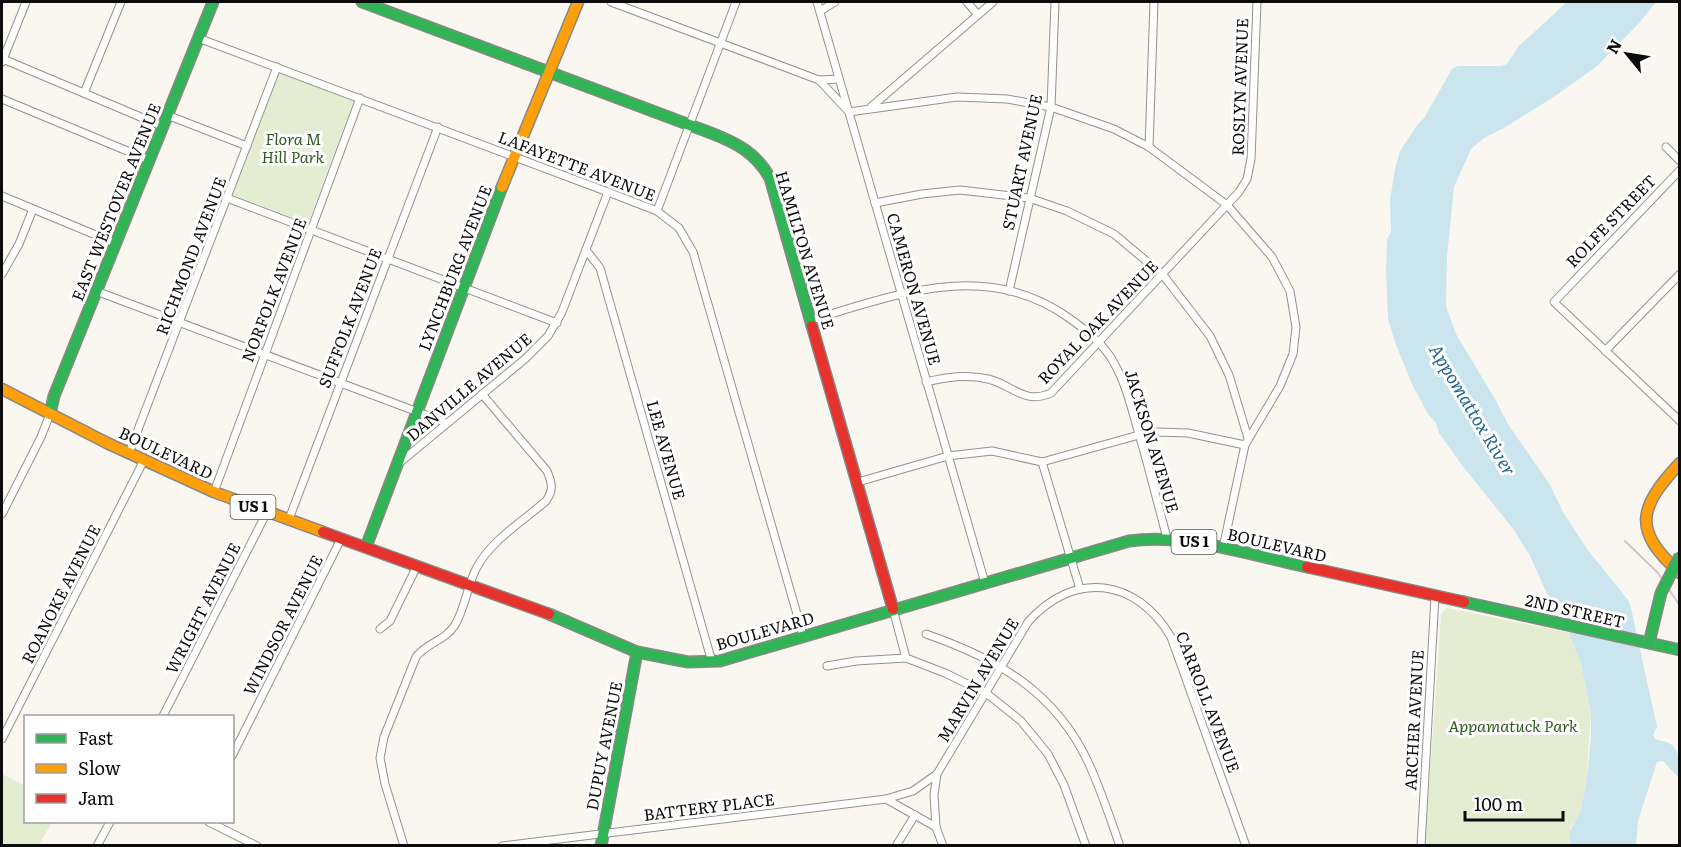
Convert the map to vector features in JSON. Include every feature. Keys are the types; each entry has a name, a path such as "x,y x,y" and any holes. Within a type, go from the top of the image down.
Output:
{"main road":[{"name":"EAST WESTOVER AVENUE","path":"50,414 54,396 213,2"},
{"name":"HAMILTON AVENUE","path":"362,2 690,125 742,146 759,159 770,178 893,609"},
{"name":"LYNCHBURG AVENUE","path":"366,548 514,155 578,2"},
{"name":"BOULEVARD","path":"2,389 129,453 214,492 573,623 638,652 672,660 712,662 1134,540 1167,538 1223,548 1463,602"},
{"path":"1678,465 1663,480 1651,499 1647,507 1646,525 1654,550 1680,573"},
{"path":"1649,643 1661,593 1680,556"},
{"name":"2ND STREET","path":"1463,602 1680,650"},
{"name":"DUPUY AVENUE","path":"601,846 638,652"}],"street":[{"path":"26,2 2,60 162,126"},
{"path":"84,93 121,2"},
{"path":"611,2 819,80 839,79"},
{"path":"657,211 736,2"},
{"name":"CAMERON AVENUE","path":"817,2 985,583"},
{"path":"820,11 835,2"},
{"path":"967,2 978,15"},
{"path":"871,107 993,2"},
{"name":"STUART AVENUE","path":"1009,291 1051,107 1055,2"},
{"path":"1149,147 1154,2"},
{"name":"ROSLYN AVENUE","path":"1249,173 1257,2"},
{"name":"LAFAYETTE AVENUE","path":"198,38 514,155 657,211 679,228 693,252 803,635"},
{"name":"RICHMOND AVENUE","path":"129,453 277,67"},
{"path":"819,80 849,112 871,107 957,97 1007,99 1051,107 1114,129 1149,147 1227,205 1272,257 1290,291 1296,327 1293,354 1280,386 1246,441 1223,548"},
{"name":"NORFOLK AVENUE","path":"214,492 360,98"},
{"path":"2,99 148,160"},
{"path":"167,115 247,146"},
{"name":"SUFFOLK AVENUE","path":"289,519 438,127"},
{"path":"1666,147 1680,161"},
{"name":"ROLFE STREET","path":"1605,351 1555,304 1555,299 1680,170"},
{"name":"ROYAL OAK AVENUE","path":"926,382 949,377 972,376 1001,384 1029,397 1042,396 1057,388 1227,205 1245,184 1249,173"},
{"path":"875,203 960,190 1029,198 1068,211 1114,234 1163,274 1210,336 1229,375 1246,441"},
{"name":"DANVILLE AVENUE","path":"396,466 540,346 557,323 608,192"},
{"path":"2,196 116,243"},
{"path":"227,198 557,323"},
{"path":"2,274 19,243 33,209"},
{"name":"LEE AVENUE","path":"586,250 600,268 712,662"},
{"path":"1680,274 1605,351 1680,421"},
{"name":"JACKSON AVENUE","path":"811,320 901,294 944,286 985,286 1045,303 1100,343 1114,362 1139,435 1167,538"},
{"path":"96,291 447,423"},
{"path":"404,846 380,758 383,740 416,657 424,648 450,632 476,568 489,551 546,501 551,493 552,484 544,467 482,394"},
{"path":"2,514 46,427 50,414"},
{"path":"858,482 948,456 992,451 1042,462 1139,435 1178,432 1246,441"},
{"name":"ROANOKE AVENUE","path":"2,739 144,460"},
{"path":"1042,462 1080,589"},
{"name":"WRIGHT AVENUE","path":"164,715 267,512"},
{"name":"WINDSOR AVENUE","path":"234,752 342,538"},
{"path":"380,629 390,621 417,566"},
{"name":"CARROLL AVENUE","path":"1080,589 1099,588 1125,594 1144,604 1163,623 1175,647 1246,846"},
{"name":"MARVIN AVENUE","path":"943,846 936,827 934,795 937,774 1023,630 1036,613 1059,597 1080,589"},
{"name":"ARCHER AVENUE","path":"1421,846 1435,596"},
{"name":"HAMILTON AVENUE","path":"893,609 906,658"},
{"path":"926,634 1002,666 1040,694 1078,741 1095,778 1120,846"},
{"path":"827,666 856,661 906,658 945,673 986,693 1021,721 1048,754 1064,785 1086,846"},
{"name":"MARVIN AVENUE","path":"886,799 912,791 937,774"},
{"path":"886,799 936,827"},
{"name":"BATTERY PLACE","path":"502,846 886,799"},
{"path":"896,846 915,815"},
{"path":"97,846 109,823"},
{"path":"211,823 257,846"}],"green space":[{"name":"Flora M Hill Park","path":"277,72 354,101 308,223 232,195"},
{"name":"Appamatuck Park","path":"1447,608 1570,633 1581,664 1591,714 1586,783 1581,811 1570,829 1571,845 1425,846 1441,614"},
{"path":"2,774 24,785 24,823 51,823 39,845 2,845"}],"water":[{"name":"Appomattox River","path":"1567,2 1656,2 1640,22 1596,67 1555,96 1484,138 1471,149 1454,187 1447,257 1446,306 1456,334 1508,424 1550,485 1563,512 1587,549 1628,600 1631,608 1657,727 1653,735 1655,739 1673,746 1676,750 1679,768 1679,778 1663,761 1657,762 1638,821 1636,845 1571,845 1569,833 1581,810 1591,737 1591,714 1581,664 1561,611 1548,596 1530,556 1514,530 1461,464 1428,414 1412,384 1388,319 1387,239 1391,232 1390,200 1400,151 1424,118 1452,69 1458,66 1507,64 1519,46"}],"railway":[{"path":"1625,541 1658,573 1680,606"}],"traffic: fast":[{"path":"50,414 54,396 213,2"},
{"path":"362,2 711,133 752,155 770,178 812,326"},
{"path":"366,547 502,187"},
{"path":"549,614 637,652 688,662 720,661 1129,541 1173,540 1218,546 1307,567"},
{"path":"1649,643 1661,593 1680,556"},
{"path":"1464,602 1680,650"},
{"path":"601,846 637,652"}],"traffic: slow":[{"path":"502,187 578,2"},
{"path":"2,389 107,443 214,492 323,532"},
{"path":"1680,463 1656,493 1649,506 1646,519 1654,544 1664,558 1680,573"}],"traffic: jam":[{"path":"812,326 893,609"},
{"path":"323,532 549,614"},
{"path":"1307,567 1464,602"}]}
